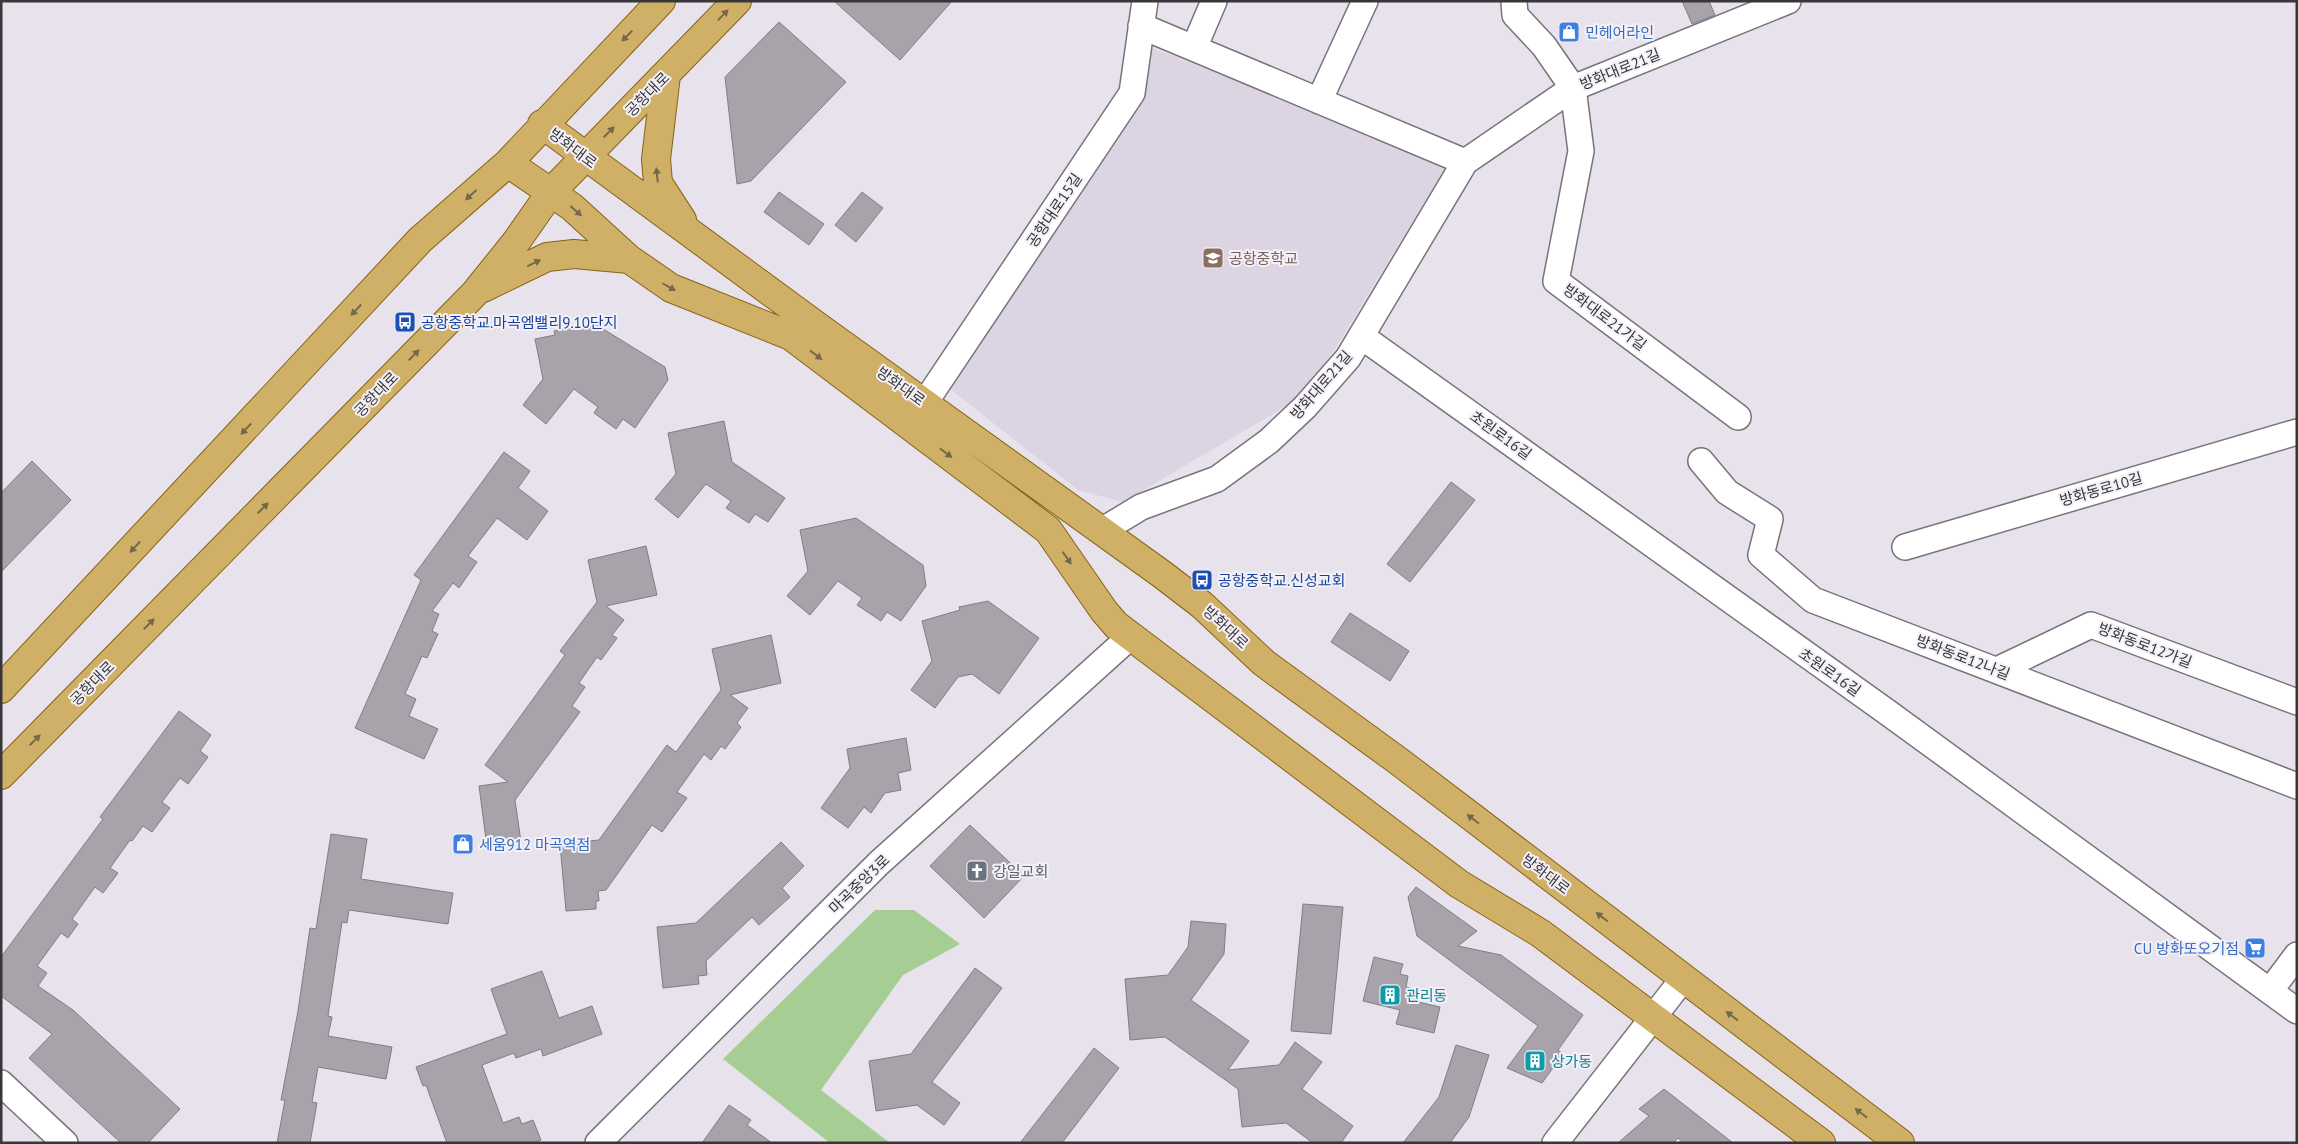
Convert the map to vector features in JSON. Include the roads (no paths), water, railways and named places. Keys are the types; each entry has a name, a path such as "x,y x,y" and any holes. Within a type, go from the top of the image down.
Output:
{"main road":[{"path":"1,689 420,240 508,163 542,124 661,1"},
{"name":"공항대로","path":"1,775 475,293 516,242 551,192 737,1"},
{"path":"666,74 656,158 658,183 689,232"},
{"name":"방화대로","path":"542,124 584,157 924,404 1103,530 1202,605 1264,663 1396,760 1900,1143"},
{"name":"방화대로","path":"508,163 551,192 629,259 671,288 791,336 1048,530 1104,611 1116,625 1459,884 1540,933 1821,1143"},
{"path":"475,293 547,257 574,254 629,259"}],"street":[{"name":"공항대로15길","path":"924,404 1132,93 1145,1"},
{"path":"1194,48 1214,1"},
{"path":"1319,101 1365,1"},
{"path":"1514,1 1515,15 1544,46 1573,88"},
{"name":"방화대로21길","path":"1103,530 1141,507 1217,479 1269,441 1305,407 1348,358 1465,162 1573,88 1771,4"},
{"path":"1141,26 1465,162"},
{"name":"방화대로21가길","path":"1573,88 1582,151 1556,281 1738,417"},
{"name":"초원로16길","path":"1361,336 1887,712 2297,1012"},
{"name":"방화동로10길","path":"1905,547 2297,432"},
{"name":"방화동로12나길","path":"1700,461 1727,492 1770,519 1761,555 1813,600 2297,786"},
{"name":"방화동로12가길","path":"1997,670 2091,625 2297,702"},
{"name":"마곡중앙3로","path":"598,1143 879,863 1131,636"},
{"path":"2270,992 2297,955"},
{"path":"1555,1143 1683,979"},
{"path":"1,1083 65,1143"}],"place":[{"name":"민헤어라인","path":"1569,32"},
{"name":"공항중학교","path":"1213,258"},
{"name":"공항중학교.마곡엠밸리9.10단지","path":"405,322"},
{"name":"공항중학교.신성교회","path":"1202,580"},
{"name":"세움912 마곡역점","path":"463,844"},
{"name":"강일교회","path":"977,871"},
{"name":"CU 방화또오기점","path":"2255,948"},
{"name":"관리동","path":"1390,995"},
{"name":"상가동","path":"1535,1061"}]}
